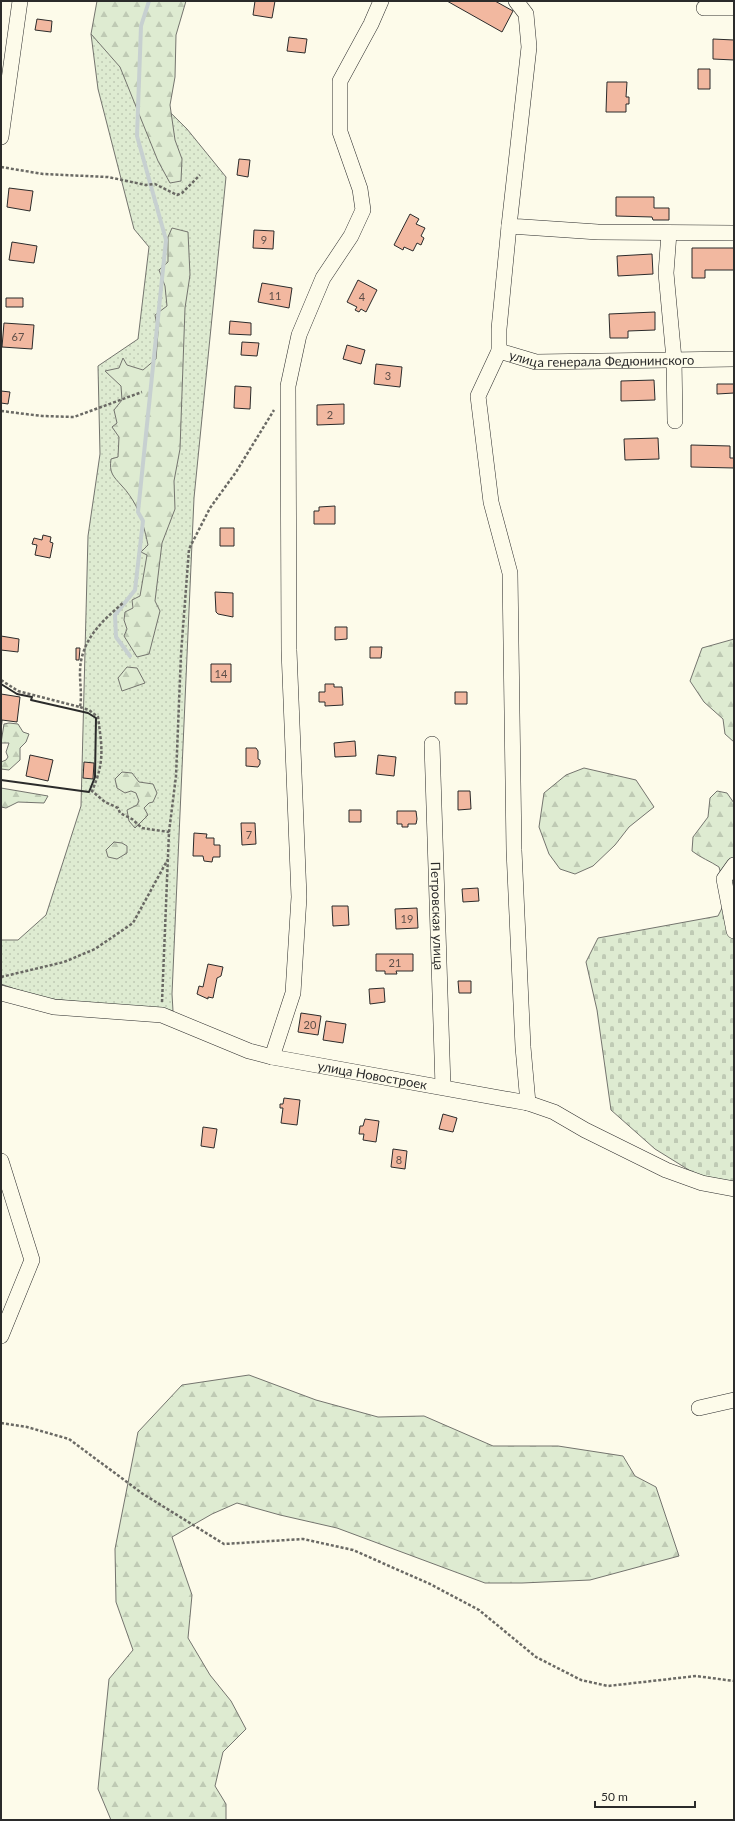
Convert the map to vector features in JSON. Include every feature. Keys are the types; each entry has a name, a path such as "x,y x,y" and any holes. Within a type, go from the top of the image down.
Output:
{"street":[{"path":"1,137 20,1"},
{"path":"272,1057 293,992 299,897 289,650 288,386 299,335 323,278 351,236 363,210 360,189 340,132 340,81 372,24 381,1"},
{"name":"улица генерала Федюнинского","path":"516,1 526,14 529,47 509,226 499,329 499,351 536,362 734,358"},
{"path":"704,8 734,8"},
{"path":"509,226 598,232 734,233"},
{"path":"669,233 666,273 674,359 675,421"},
{"path":"499,351 478,396 491,502 510,573 514,850 528,1103"},
{"name":"Петровская улица","path":"432,744 443,1087"},
{"path":"734,865 724,879 734,931"},
{"name":"улица Новостроек","path":"1,993 54,1007 162,1014 249,1051 272,1057 528,1103 554,1112 585,1130 666,1170 702,1183 734,1189"},
{"path":"1,1161 32,1260 1,1336"},
{"path":"700,1408 734,1400"}],"path":[{"path":"1,167 43,174 108,177 146,185 155,184 177,195 182,193 200,175"},
{"path":"1,411 42,416 74,417 142,392"},
{"path":"162,1014 169,832 176,776 181,654 189,549 210,508 236,472 276,406"},
{"path":"80,707 80,672 84,649 89,637 104,620 124,602"},
{"path":"1,680 18,692 80,707 89,710 98,716 103,756 100,773 92,791 105,802 118,808 120,813 132,819 142,828 169,832"},
{"path":"1,977 64,962 95,950 132,923 168,858"},
{"path":"1,1423 27,1427 69,1439 143,1494 224,1544 303,1539 353,1550 430,1584 479,1610 536,1657 581,1680 608,1686 696,1676 734,1681"}],"green space":[{"path":"97,1 186,1 176,35 175,77 170,105 175,140 182,159 181,181 170,183 158,161 120,67 91,34"},
{"path":"91,34 187,129 226,177 194,498 172,994 173,1011 40,998 1,984 1,940 18,940 46,915 81,806 88,536 100,454 98,366 138,339 149,247 134,229 98,89"},
{"path":"172,228 188,232 190,275 185,308 180,449 174,481 175,509 162,543 155,601 160,611 149,654 137,657 124,636 127,629 124,620 125,612 133,608 132,600 140,596 147,555 141,552 148,545 136,506 111,471 111,459 118,457 119,437 112,427 117,423 114,410 122,400 121,386 105,371 119,368 123,358 127,365 143,370 156,359 158,332 155,315 167,306 165,286 159,270 168,262 168,237"},
{"path":"734,639 734,742 725,734 723,719 704,702 690,681 702,648"},
{"path":"127,667 137,668 145,683 122,691 118,678"},
{"path":"4,724 18,724 23,732 29,734 26,742 20,748 20,760 9,770 1,769 1,762 6,760 8,757 6,752 9,743 1,743"},
{"path":"584,768 636,780 654,807 629,827 615,845 593,866 575,874 560,869 549,854 539,827 544,793 566,775"},
{"path":"122,772 132,773 139,782 153,784 157,793 153,802 149,803 144,808 148,815 135,828 129,821 127,810 137,805 139,801 136,793 131,791 125,793 117,788 115,779"},
{"path":"1,788 48,796 44,803 18,802 6,808 1,807"},
{"path":"717,791 727,793 734,803 734,883 729,884 722,878 719,867 692,851 693,837 708,817 710,798"},
{"path":"114,842 122,843 127,846 127,853 117,859 108,857 106,850"},
{"path":"734,884 734,1182 697,1175 655,1149 611,1110 597,1010 586,962 598,938 718,916"},
{"path":"249,1375 316,1400 378,1417 424,1416 493,1446 558,1446 623,1456 635,1476 656,1487 679,1556 590,1580 485,1583 337,1528 280,1515 237,1503 212,1514 172,1537 192,1595 188,1638 210,1675 231,1701 246,1729 223,1752 215,1786 226,1804 226,1820 111,1820 98,1789 109,1679 133,1650 116,1602 115,1549 138,1432 182,1385"}],"building":[{"path":"255,1 275,1 272,18 253,15"},
{"path":"447,1 495,1 513,11 502,32"},
{"path":"37,19 52,21 51,32 35,30"},
{"path":"289,37 307,39 305,53 287,51"},
{"path":"713,39 734,40 734,60 713,59"},
{"path":"698,69 710,69 710,89 698,89"},
{"path":"607,82 627,82 626,97 629,97 629,104 626,104 626,112 606,112"},
{"path":"239,159 250,160 248,177 237,175"},
{"path":"9,188 33,191 30,211 7,207"},
{"path":"616,197 654,197 654,208 669,208 669,220 653,220 652,217 616,216"},
{"path":"410,214 419,219 416,224 425,228 421,236 424,238 421,245 417,243 413,251 404,247 403,250 394,245"},
{"path":"254,230 274,231 273,249 253,248"},
{"path":"12,242 37,246 34,263 9,260"},
{"path":"692,248 734,248 734,270 705,270 705,278 692,278"},
{"path":"652,254 653,274 618,276 617,256"},
{"path":"358,280 377,290 366,312 361,309 359,312 355,310 357,307 347,302"},
{"path":"262,283 292,288 289,308 258,302"},
{"path":"6,298 23,298 23,307 6,307"},
{"path":"655,312 655,330 628,331 628,338 610,338 609,314"},
{"path":"230,321 251,323 251,335 229,334"},
{"path":"4,323 34,325 32,349 2,347"},
{"path":"242,342 259,343 257,356 241,355"},
{"path":"347,345 365,350 361,364 343,359"},
{"path":"376,364 402,367 400,387 374,384"},
{"path":"654,380 655,400 621,401 621,381"},
{"path":"717,384 734,384 734,393 717,394"},
{"path":"235,386 251,387 250,409 234,408"},
{"path":"1,391 10,392 8,404 1,403"},
{"path":"344,404 344,424 317,425 317,405"},
{"path":"658,438 659,459 625,460 624,439"},
{"path":"691,445 730,446 730,458 734,458 734,468 691,467"},
{"path":"335,506 335,524 314,524 314,511 319,511 319,507"},
{"path":"220,528 234,528 234,546 220,546"},
{"path":"43,535 51,537 50,542 53,543 50,558 35,555 37,545 32,544 34,538 42,540"},
{"path":"215,592 233,593 233,617 218,614 216,612"},
{"path":"335,627 347,627 347,639 335,640"},
{"path":"1,636 19,639 18,652 1,650"},
{"path":"370,647 382,647 381,658 370,658"},
{"path":"76,648 80,648 79,660 76,660"},
{"path":"211,664 231,664 231,682 211,682"},
{"path":"325,684 334,684 334,687 342,687 343,705 325,706 325,702 319,702 319,692 325,692"},
{"path":"455,692 467,692 467,704 455,704"},
{"path":"1,694 20,697 17,722 2,720 1,731"},
{"path":"355,741 356,756 335,757 334,743"},
{"path":"246,748 256,748 258,751 258,759 260,760 260,764 258,767 246,766"},
{"path":"30,755 53,760 48,781 26,776"},
{"path":"378,755 396,757 394,776 376,774"},
{"path":"84,762 94,763 93,779 83,778"},
{"path":"458,791 470,791 471,809 458,810"},
{"path":"349,810 361,810 361,822 349,822"},
{"path":"397,811 416,811 416,824 408,824 408,827 402,827 402,824 397,824"},
{"path":"241,823 255,823 256,844 242,845"},
{"path":"194,833 207,834 206,838 214,838 214,845 220,845 220,857 213,857 212,862 204,861 203,856 193,856"},
{"path":"478,888 479,901 463,902 462,889"},
{"path":"332,906 348,906 349,925 333,926"},
{"path":"417,908 418,928 396,929 395,909"},
{"path":"376,954 413,954 413,971 396,971 397,974 385,974 385,971 376,971"},
{"path":"208,964 223,967 221,976 217,978 213,998 208,997 208,999 197,994 199,986 203,987"},
{"path":"458,981 471,981 471,993 459,993"},
{"path":"384,988 385,1002 370,1004 369,989"},
{"path":"301,1013 321,1016 318,1035 298,1032"},
{"path":"326,1021 346,1024 343,1043 323,1040"},
{"path":"284,1098 300,1100 297,1125 281,1123 283,1108 280,1108 280,1104 283,1104"},
{"path":"443,1114 457,1118 453,1132 439,1129"},
{"path":"365,1119 379,1121 376,1142 363,1140 364,1134 359,1134 360,1126 363,1126"},
{"path":"203,1127 217,1129 214,1148 201,1146"},
{"path":"393,1149 407,1151 405,1169 391,1167"}],"waterway":[{"path":"130,656 116,637 115,615 135,590 143,521 138,512 166,240 137,136 141,26 149,1"}],"wall":[{"path":"1,684 17,694 32,697 31,700 88,713 96,718 95,777 89,792 1,780"}]}
